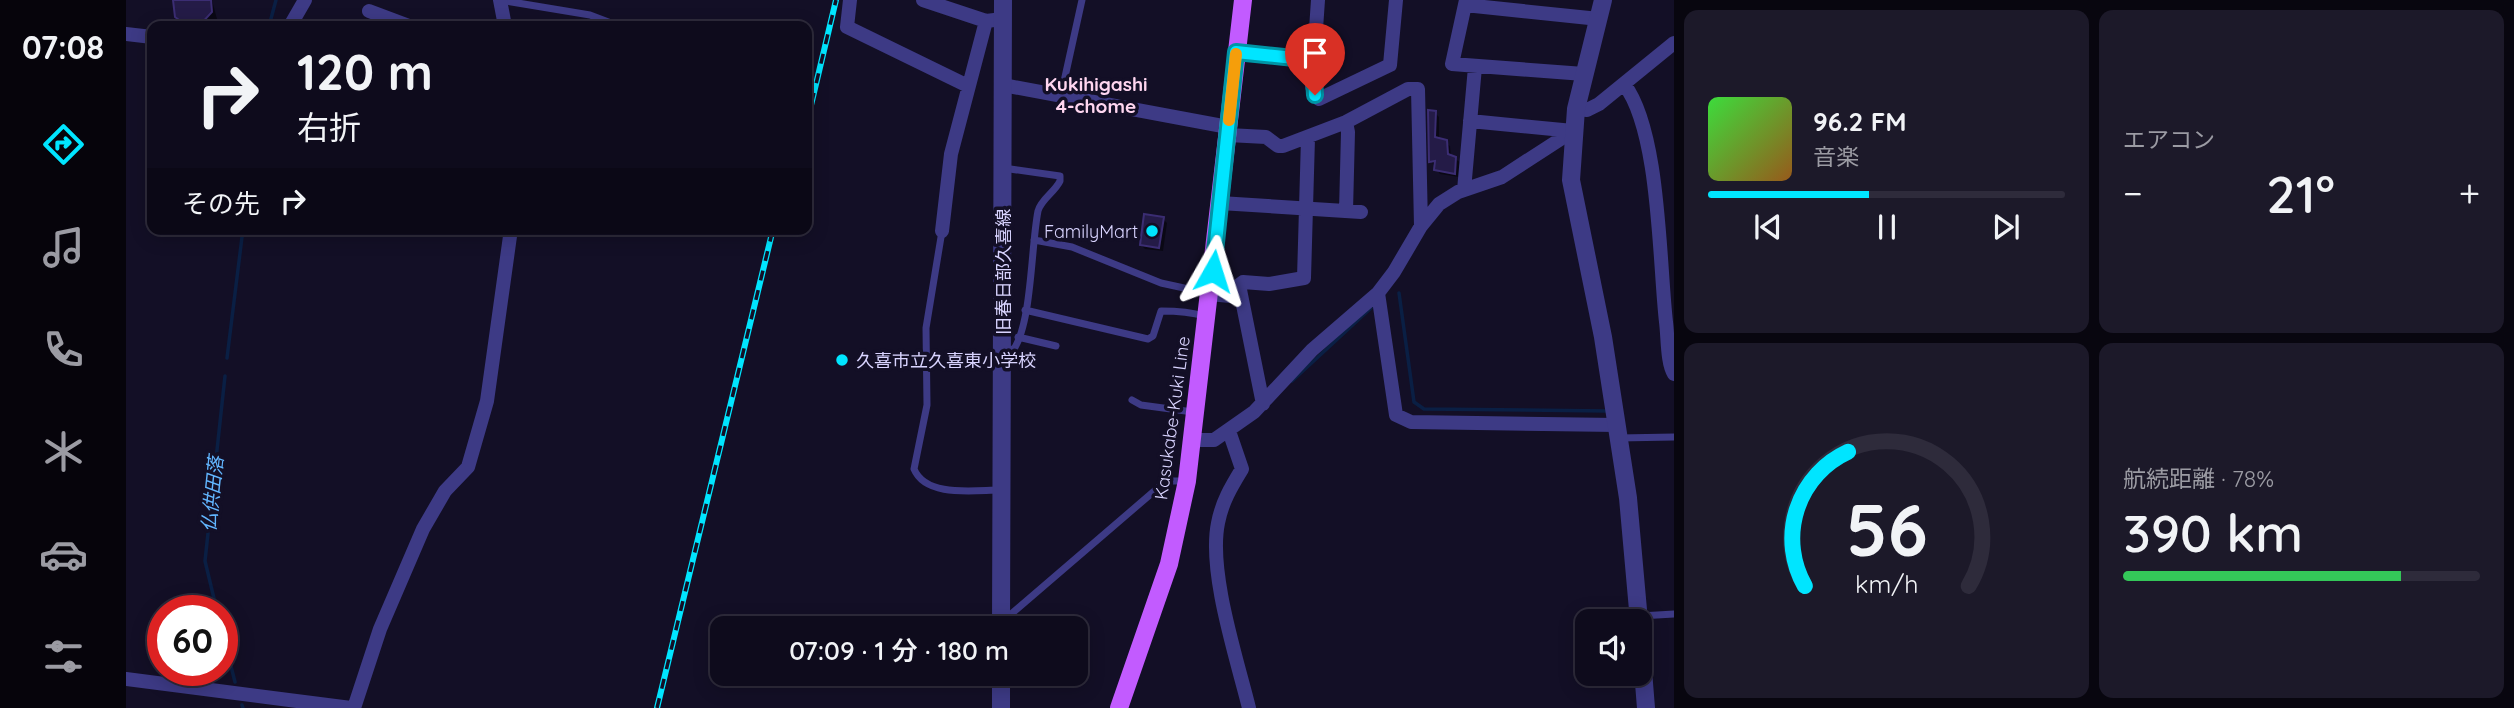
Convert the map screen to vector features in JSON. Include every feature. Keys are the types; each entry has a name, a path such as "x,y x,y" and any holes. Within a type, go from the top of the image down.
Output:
{"main road":[{"name":"Kasukabe-Kuki Line","path":"1119,708 1169,564 1187,481 1194,440 1242,0"}],"street":[{"path":"293,21 305,0"},
{"path":"499,0 504,21"},
{"path":"850,0 847,27 968,86"},
{"path":"923,0 994,20 968,86 951,153 942,231"},
{"name":"旧春日部久喜線","path":"999,616 1003,490 1003,85 994,20 1003,0"},
{"path":"1318,0 1312,87 1319,99 1390,65 1396,0"},
{"path":"1603,0 1576,108 1571,180 1603,337 1618,432 1629,505 1638,609"},
{"path":"1584,74 1452,64 1465,3 1598,19"},
{"path":"369,11 396,21"},
{"path":"126,34 147,36"},
{"path":"1576,108 1592,108 1674,43"},
{"path":"1236,52 1313,60"},
{"path":"1464,190 1475,67"},
{"path":"1625,84 1635,100 1652,169 1667,262 1674,374"},
{"path":"1003,85 1266,137 1278,146 1308,138 1346,122 1408,89 1418,89 1421,226"},
{"path":"1470,121 1573,131"},
{"path":"1220,203 1353,212 1346,122"},
{"path":"1194,440 1214,440 1263,404 1312,350 1378,293 1421,226 1439,204 1464,190 1502,177 1573,131"},
{"path":"1263,404 1239,285 1243,282 1269,284 1304,278 1308,138"},
{"path":"126,679 353,708 380,629 423,528 445,491 468,467 487,401 510,235"},
{"path":"1378,293 1396,415 1411,422 1618,432"},
{"path":"1210,294 1240,297"},
{"path":"1229,430 1242,469 1225,498 1218,526 1217,559 1230,632 1249,708"},
{"path":"1001,686 1001,708"},
{"path":"1644,686 1646,708"}],"lane":[{"path":"499,0 590,15 606,21"},
{"path":"1061,95 1082,0"},
{"path":"1003,168 1060,176 1058,186 1039,207 1025,310 1014,349 1003,350"},
{"path":"942,231 926,328 927,405 914,469 922,481 933,487 1003,490"},
{"path":"1034,240 1072,247 1161,283 1210,294"},
{"path":"1025,310 1148,339 1153,337 1161,311 1182,314 1188,312 1208,317"},
{"path":"1018,337 1056,346"},
{"path":"1132,400 1141,405 1197,413"},
{"path":"1618,432 1674,437"},
{"path":"1011,616 1166,481 1187,481"},
{"path":"1652,620 1674,614"}],"building":[{"path":"173,0 211,0 212,12 204,21 180,21 175,17"},
{"path":"1428,110 1436,111 1435,137 1447,140 1448,154 1456,157 1455,174 1434,170 1435,161 1429,162"},
{"name":"FamilyMart","path":"1144,214 1164,217 1159,248 1140,245"}],"waterway":[{"name":"仏供田落","path":"270,21 276,0"},
{"name":"仏供田落","path":"227,358 242,235"},
{"path":"1399,293 1414,402 1424,409 1608,411"},
{"path":"1292,381 1371,308"},
{"name":"仏供田落","path":"213,595 205,561 225,376"}],"railway":[{"path":"812,101 836,0"},
{"path":"657,708 772,235"}],"slow traffic":[{"path":"1229,120 1236,54"}],"place":[{"name":"FamilyMart","path":"1152,231"},
{"name":"久喜市立久喜東小学校","path":"842,360"}],"district":[{"name":"Kukihigashi 4-chome","path":"1096,95"}],"route":[{"path":"1213,271 1236,52 1313,60 1312,87 1315,95"}]}
